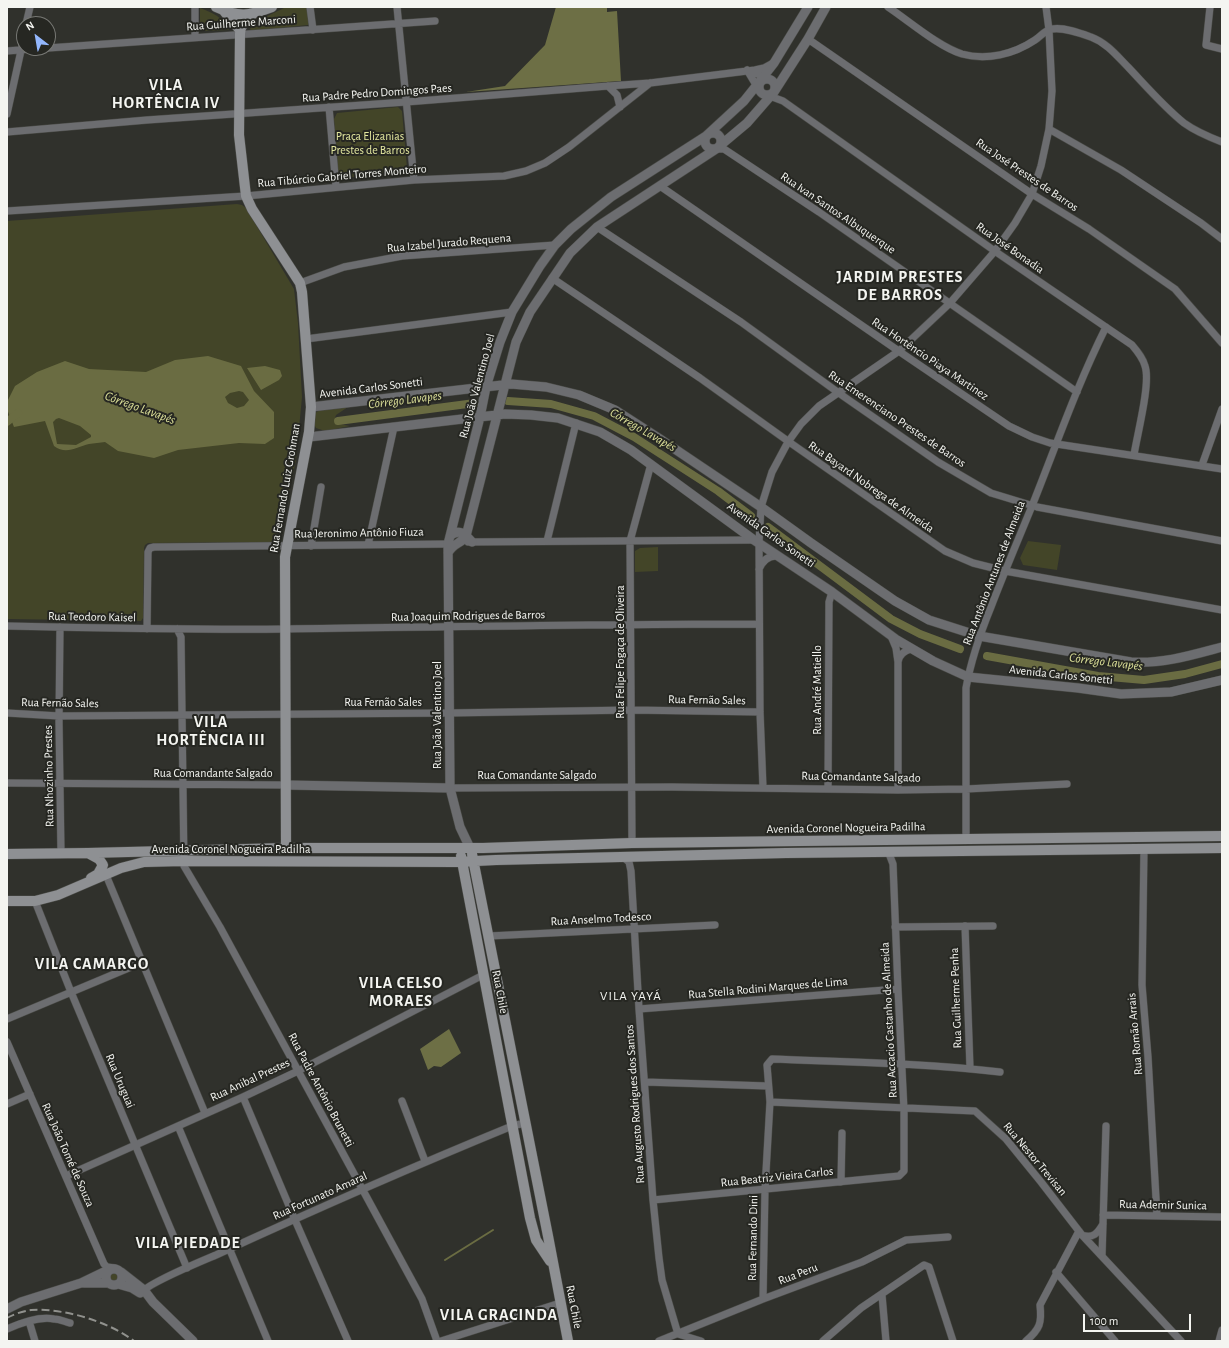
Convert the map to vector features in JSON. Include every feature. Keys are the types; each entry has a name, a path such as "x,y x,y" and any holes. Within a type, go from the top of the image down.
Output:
{"main road":[{"path":"220,9 240,32 246,19 253,14 272,7"},
{"path":"220,9 240,15 253,14"},
{"name":"Rua Fernando Luiz Grohman","path":"240,32 238,114 240,153 246,196 252,209 300,283 311,407 309,434 285,557 286,848"},
{"name":"Avenida Coronel Nogueira Padilha","path":"105,870 183,856 286,848 465,848 632,843 1222,836"},
{"path":"892,840 898,844 893,851"},
{"path":"465,848 474,861"},
{"path":"461,862 465,848"},
{"name":"Avenida Coronel Nogueira Padilha","path":"7,854 88,853 461,862 641,856 893,851 1222,848"},
{"path":"7,901 35,901 58,895 70,890 105,870 99,859 88,853"},
{"path":"479,890 480,873 485,866 496,860"},
{"name":"Rua Chile","path":"474,861 568,1341"},
{"name":"Rua Chile","path":"461,862 530,1218 536,1240 548,1257 555,1278"},
{"path":"536,1240 542,1242 545,1241 548,1236"}],"street":[{"path":"195,7 195,37"},
{"path":"310,7 313,30"},
{"path":"397,7 414,180"},
{"name":"Rua João Valentino Joel","path":"465,848 450,788 449,543 486,387 502,337 512,312 540,266 555,245 571,229 611,197 708,134 744,101 767,86 774,63 808,7"},
{"name":"Rua João Valentino Joel","path":"469,538 497,415 516,342 530,312 552,278 570,253 597,227 719,145 747,122 767,86 808,39 826,7"},
{"path":"888,7 941,44 964,54 996,56 1014,52 1053,29 1062,29 1092,37 1107,46 1185,124 1222,142"},
{"path":"763,788 758,624 759,569 756,541 761,506 772,472 788,442 801,424 819,406 898,351 950,304 996,251 1015,223 1032,194 1041,166 1049,129 1052,92 1049,30 1046,7"},
{"path":"1210,7 1206,45 1222,49"},
{"name":"Rua Guilherme Marconi","path":"56,47 195,37 240,32 313,30 435,21"},
{"name":"Rua José Prestes de Barros","path":"808,39 1032,194 1089,229 1175,289 1222,343"},
{"path":"7,114 21,56"},
{"name":"Rua Padre Pedro Domingos Paes","path":"7,132 147,120 650,83 759,69 774,63"},
{"path":"747,70 767,86"},
{"path":"747,70 783,101"},
{"name":"Rua Tibúrcio Gabriel Torres Monteiro","path":"7,211 246,196 414,180 504,176 526,171 545,163 569,148 650,83"},
{"path":"608,86 616,95 620,107"},
{"name":"Rua José Bonadia","path":"767,86 783,101 1132,346 1140,355 1146,367 1147,383 1134,455"},
{"path":"329,107 336,187"},
{"path":"1049,129 1121,170 1181,209 1222,239"},
{"path":"708,134 718,134 719,145 707,147 704,140 708,134"},
{"name":"Rua Ivan Santos Albuquerque","path":"719,145 1077,392"},
{"name":"Rua Hortêncio Piaya Martinez","path":"660,186 1009,426 1032,437 1056,444 1222,469"},
{"name":"Rua Emerenciano Prestes de Barros","path":"597,227 741,322 838,393 938,462 991,493 1032,506 1222,541"},
{"name":"Rua Izabel Jurado Requena","path":"300,283 344,267 402,256 555,245"},
{"name":"Rua Bayard Nobrega de Almeida","path":"552,278 700,378 788,442 945,551 973,562 1005,571 1222,610"},
{"path":"306,339 512,312"},
{"name":"Rua Antônio Antunes de Almeida","path":"966,839 966,688 971,664 978,639 1005,571 1077,392 1106,327"},
{"name":"Avenida Carlos Sonetti","path":"311,407 505,385 546,387 579,395 615,410 660,438 761,506 811,543 895,601 929,620 978,639 1131,662 1161,662 1222,646"},
{"path":"1202,465 1222,409"},
{"name":"Avenida Carlos Sonetti","path":"309,434 394,427 505,414 558,418 600,432 631,450 756,541 832,592 911,650 933,662 968,677 1078,688 1121,694 1171,692 1220,681"},
{"path":"547,541 576,423"},
{"path":"368,545 394,427"},
{"name":"Rua Felipe Fogaça de Oliveira","path":"632,843 630,541 651,464"},
{"path":"311,546 321,488"},
{"name":"Rua Jeronimo Antônio Fiuza","path":"147,629 148,552 150,548 154,547 449,543 459,532 469,538 547,541 756,541"},
{"path":"449,543 452,546 469,538"},
{"path":"759,569 766,558 771,556 780,557"},
{"name":"Rua André Matiello","path":"828,788 828,602 832,592"},
{"name":"Rua Joaquim Rodrigues de Barros","path":"177,629 758,624"},
{"name":"Rua Teodoro Kaisel","path":"7,626 177,629"},
{"name":"Rua Nhozinho Prestes","path":"60,627 59,716 61,853"},
{"path":"177,629 181,637 183,856"},
{"path":"891,636 896,648 898,662 898,790"},
{"path":"898,662 899,657 903,652 911,650"},
{"name":"Rua Fernão Sales","path":"7,713 59,716 631,710 760,712"},
{"name":"Rua Comandante Salgado","path":"7,783 450,788 631,787 828,788 898,790 966,789 1067,784"},
{"name":"Rua Romão Arrais","path":"1144,849 1142,985 1148,1058 1157,1216"},
{"name":"Rua Accacio Castanho de Almeida","path":"893,851 904,1107 904,1171 902,1174"},
{"name":"Rua Padre Antônio Brunetti","path":"183,856 184,866 298,1070 361,1189 422,1299 437,1341"},
{"path":"631,871 633,861 641,856"},
{"name":"Rua Augusto Rodrigues dos Santos","path":"623,857 629,862 631,871 639,1009 653,1200 662,1280 678,1334"},
{"path":"105,870 205,1113"},
{"name":"Rua Uruguai","path":"35,901 71,992 187,1268"},
{"name":"Rua Anselmo Todesco","path":"489,936 715,925"},
{"name":"Rua Guilherme Penha","path":"965,926 970,1068"},
{"path":"896,927 993,926"},
{"path":"7,1019 143,962"},
{"name":"Rua Anibal Prestes","path":"66,1176 243,1097 483,974"},
{"name":"Rua Stella Rodini Marques de Lima","path":"639,1009 898,989"},
{"name":"Rua João Tomé de Souza","path":"7,1042 104,1264 106,1267 115,1270"},
{"name":"Rua Fernando Dini","path":"762,1299 765,1189 770,1102 767,1065 772,1059 901,1064"},
{"path":"901,1064 970,1068 1000,1072"},
{"path":"645,1082 768,1086"},
{"path":"7,1104 30,1094"},
{"path":"243,1097 348,1341"},
{"path":"402,1101 425,1162"},
{"name":"Rua Nestor Trevisan","path":"770,1102 975,1111 1006,1139 1080,1233 1181,1341"},
{"path":"512,1126 525,1123"},
{"path":"178,1126 268,1341"},
{"name":"Rua Fortunato Amaral","path":"143,1292 187,1268 361,1189 512,1126"},
{"path":"1102,1256 1106,1126"},
{"path":"841,1182 842,1133"},
{"name":"Rua Beatriz Vieira Carlos","path":"653,1200 899,1176 902,1174"},
{"name":"Rua Ademir Sunica","path":"1103,1215 1222,1217"},
{"path":"1026,1341 1036,1333 1040,1325 1040,1304 1056,1272 1080,1233 1086,1236 1093,1236 1098,1233 1103,1224"},
{"name":"Rua Peru","path":"659,1341 762,1299 862,1262 906,1240 948,1237"},
{"path":"823,1341 862,1308 924,1265 929,1267 953,1341"},
{"path":"108,1283 106,1276 115,1270"},
{"path":"7,1309 21,1302 81,1283 115,1270"},
{"path":"115,1270 122,1279 118,1284"},
{"path":"115,1270 143,1292 193,1341"},
{"path":"1056,1272 1115,1341"},
{"path":"81,1283 118,1284 143,1292"},
{"path":"882,1295 886,1341"},
{"path":"441,1341 560,1303"},
{"path":"7,1329 30,1321 51,1318 70,1324"},
{"path":"30,1321 35,1341"},
{"path":"1219,1341 1222,1330"},
{"path":"678,1334 701,1341"}],"green space":[{"path":"286,7 307,7 308,25 250,31 251,25 255,22"},
{"path":"200,8 221,19 229,30 200,31"},
{"name":"Praça Elizanias Prestes de Barros","path":"398,107 402,111 407,168 405,172 342,178 338,174 334,119 337,113"},
{"path":"237,204 246,208 294,289 298,323 302,397 296,460 279,537 274,542 148,543 144,548 143,618 141,621 7,619 7,221"},
{"path":"348,407 336,415 334,421 350,426 325,431 316,428 313,421 317,412 328,408"},
{"path":"1028,541 1061,545 1057,570 1023,565 1020,558"},
{"path":"658,547 658,571 635,572 635,551 640,548"},
{"path":"114,1271 118,1273 120,1277 118,1281 114,1283 110,1281 108,1277 110,1273"}],"shaded area":[{"path":"556,7 607,7 607,12 617,11 621,81 466,92 505,86 545,45"},
{"path":"449,1029 461,1053 441,1067 434,1066 428,1070 420,1049"}],"water":[{"path":"208,356 241,366 254,391 274,412 274,438 265,444 239,443 178,450 154,458 118,451 105,442 89,444 72,450 63,450 54,446 45,421 14,427 7,409 7,402 15,386 37,372 65,361 89,369 146,372 175,360","holes":["239,391 243,392 249,400 244,406 237,408 228,403 225,397 230,393","59,418 80,426 91,435 91,437 76,445 57,444 53,422"]},
{"path":"265,366 280,370 282,376 279,380 261,390 247,368"}],"waterway":[{"name":"Córrego Lavapés","path":"508,401 551,404 594,416 634,437 718,491 751,516"},
{"name":"Córrego Lavapes","path":"338,421 475,403"},
{"name":"Córrego Lavapés","path":"7,422 18,413"},
{"name":"Córrego Lavapés","path":"768,527 891,619 920,634 960,649"},
{"name":"Córrego Lavapés","path":"987,656 1098,676 1144,680 1185,674 1222,664"},
{"path":"445,1260 493,1230"}],"railway":[{"path":"7,1318 31,1310 57,1311 85,1317 111,1327 134,1341"}],"district":[{"name":"VILA HORTÊNCIA IV","path":"166,94"},
{"name":"JARDIM PRESTES DE BARROS","path":"900,286"},
{"name":"VILA HORTÊNCIA III","path":"211,731"},
{"name":"VILA CAMARGO","path":"92,964"},
{"name":"VILA CELSO MORAES","path":"401,992"},
{"name":"VILA YAYÁ","path":"631,996"},
{"name":"VILA PIEDADE","path":"188,1243"},
{"name":"VILA GRACINDA","path":"499,1315"}]}
